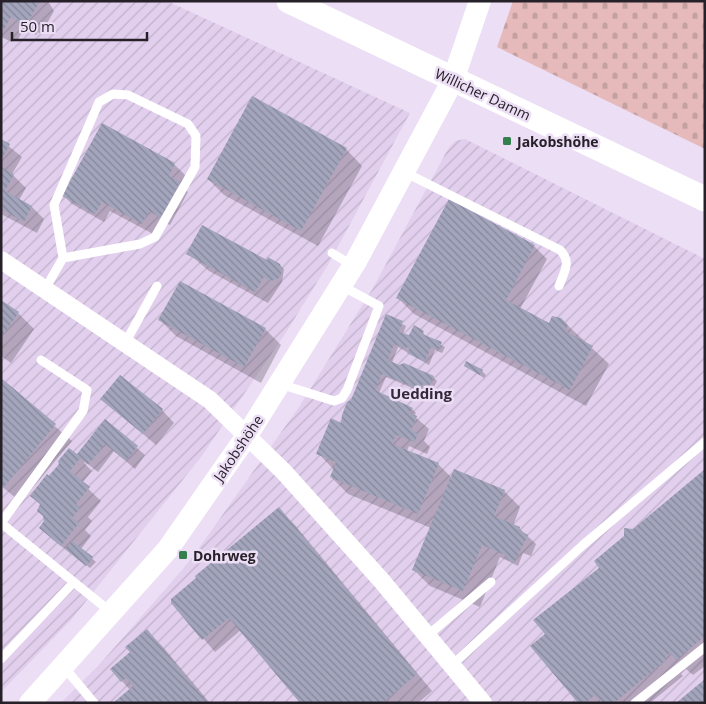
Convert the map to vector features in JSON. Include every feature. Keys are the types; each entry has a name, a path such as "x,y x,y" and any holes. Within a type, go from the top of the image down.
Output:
{"main road":[{"name":"Willicher Damm","path":"289,1 705,199"}],"street":[{"name":"Jakobshöhe","path":"38,700 64,666 168,549 246,437 280,384 354,266 453,80 480,1"},
{"path":"1,260 210,400 284,472 427,636 482,703"}],"lane":[{"path":"45,289 62,258 54,205 99,102 113,94 128,95 188,124 196,136 195,167 155,237 140,244 62,258"},
{"path":"404,172 560,250 566,256 568,262 559,286"},
{"path":"332,253 354,266"},
{"path":"125,343 158,286"},
{"path":"280,384 334,401 342,398 347,390 379,306 341,286"},
{"path":"41,360 88,390 83,412 1,523 112,613"},
{"path":"452,666 583,545 705,442"},
{"path":"1,659 74,582"},
{"path":"427,636 491,582"},
{"path":"635,703 705,647"},
{"path":"64,666 94,703"}],"shaded area":[{"path":"1,1 167,1 410,113 329,263 285,334 201,457 71,620 1,692"},
{"path":"465,139 705,259 705,703 61,703 100,664 189,562 299,407 373,288 449,147 455,141"}],"green space":[{"path":"513,1 705,1 705,149 497,47"}],"building":[{"path":"1,1 40,1 28,22 25,20 23,24 11,17 4,29 1,27"},
{"path":"252,96 347,148 301,231 207,179"},
{"path":"102,123 175,163 169,176 180,182 161,218 149,211 142,224 102,202 95,214 62,196"},
{"path":"1,139 10,144 1,160"},
{"path":"1,167 14,174 5,191 32,206 24,222 1,209"},
{"path":"449,199 535,245 506,300 549,323 552,316 561,318 568,325 565,331 593,346 570,390 396,298"},
{"path":"202,225 267,260 268,257 280,264 282,272 279,278 271,281 264,277 255,292 186,254"},
{"path":"180,281 266,328 244,367 158,320"},
{"path":"1,300 19,312 1,338"},
{"path":"386,314 403,321 399,332 409,335 414,325 424,331 422,334 442,342 438,350 431,347 425,362 407,353 410,348 407,347 406,349 394,344 388,360 399,365 404,363 434,376 429,386 423,384 420,390 382,374 375,390 413,408 410,413 417,416 411,430 418,433 415,442 396,435 392,444 439,463 418,514 330,477 336,462 316,454 331,418 341,423 347,402 351,400"},
{"path":"466,361 483,370 480,375 464,366"},
{"path":"120,375 163,409 143,434 100,399"},
{"path":"1,378 56,424 4,487 1,485"},
{"path":"105,419 138,446 126,461 105,444 89,464 80,458 70,471 90,487 76,504 80,508 72,518 79,523 61,546 39,528 44,521 43,516 37,511 40,504 30,496 47,474 49,476 59,464 58,461 69,448 77,454"},
{"path":"454,469 505,490 494,516 520,527 519,530 528,535 514,563 506,559 507,556 482,545 463,591 412,570"},
{"path":"705,469 705,636 676,660 670,653 665,657 667,659 614,703 602,703 595,695 585,703 578,703 530,646 545,634 533,620 599,568 594,561 624,536 624,528 633,529"},
{"path":"279,507 417,674 382,703 300,703 229,618 202,640 171,603 171,599 196,578 195,576"},
{"path":"72,541 93,557 86,566 65,549"},
{"path":"147,629 208,703 113,703 133,686 126,678 121,682 110,669 130,652 125,647"},
{"path":"705,679 705,703 676,703"}],"place":[{"name":"Jakobshöhe","path":"507,141"},
{"name":"Dohrweg","path":"183,555"}],"district":[{"name":"Uedding","path":"421,393"}]}
